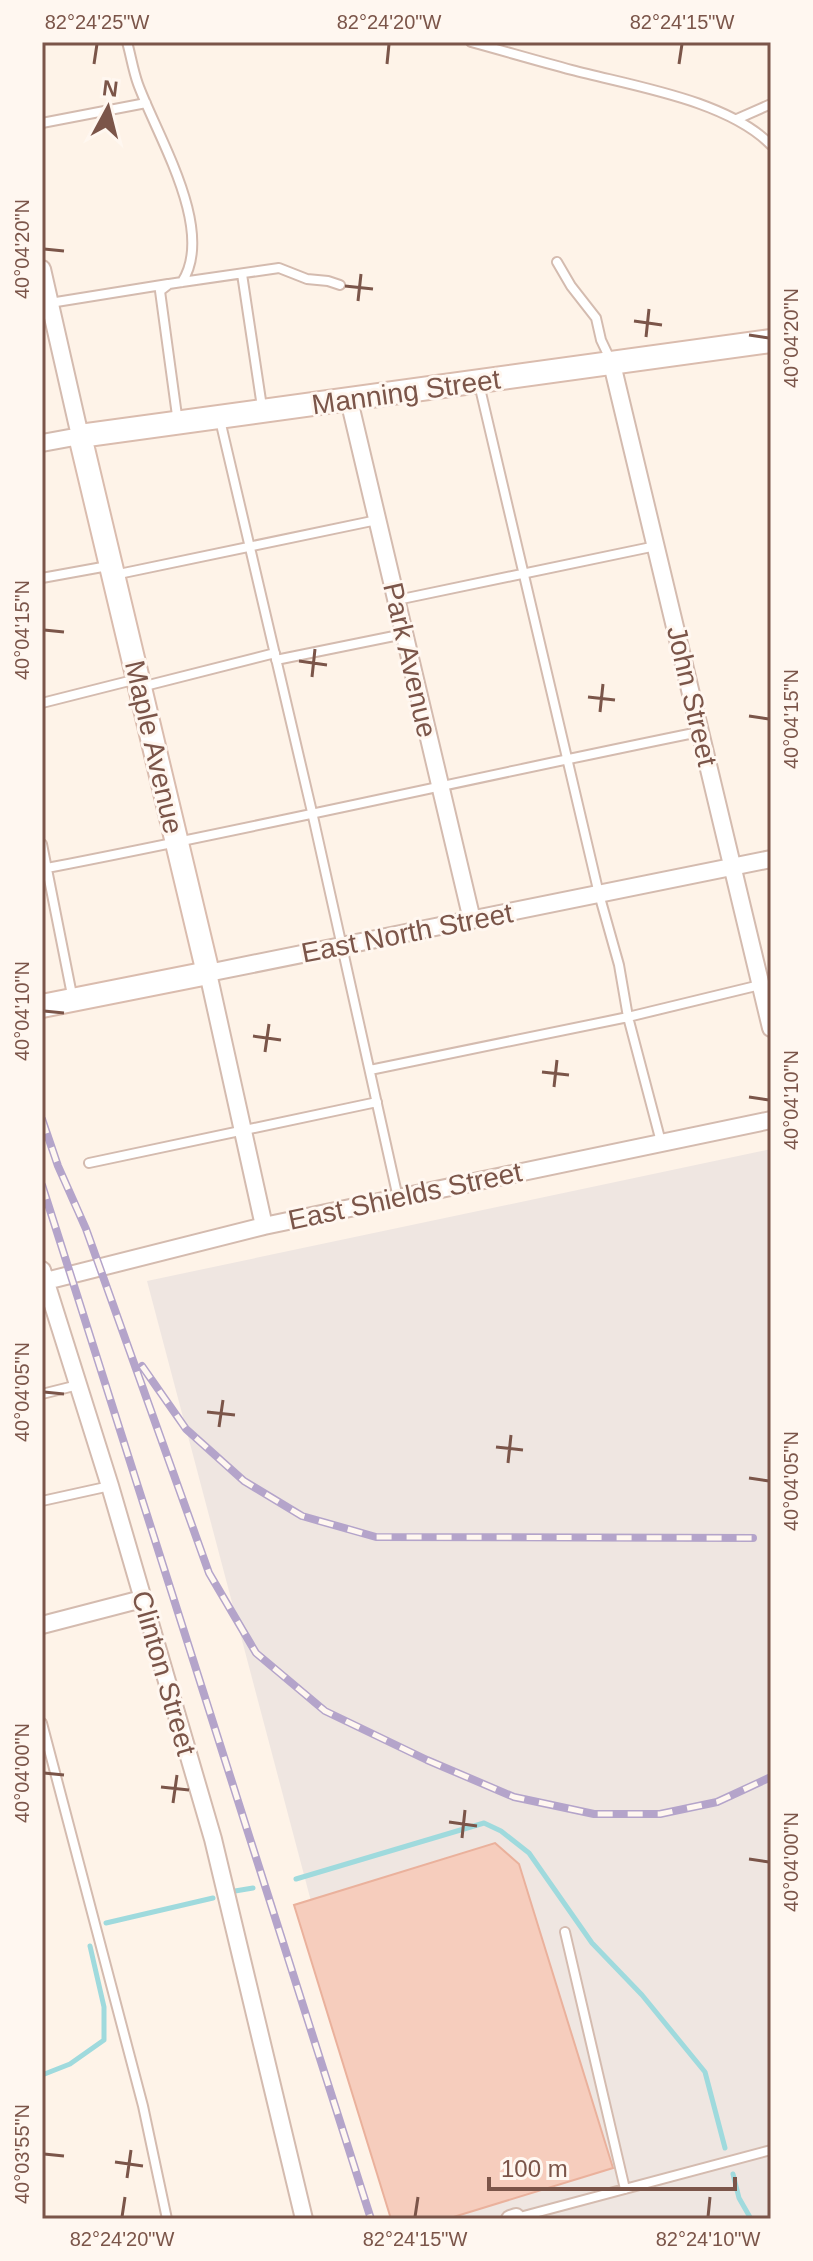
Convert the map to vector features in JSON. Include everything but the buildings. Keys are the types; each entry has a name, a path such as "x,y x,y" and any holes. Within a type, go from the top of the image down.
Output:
{"street":[{"name":"Maple Avenue","path":"42,269 208,973 264,1226"},
{"name":"Manning Street","path":"42,443 771,341"},
{"name":"John Street","path":"612,364 732,867 763,973 771,1028"},
{"name":"Park Avenue","path":"349,400 472,920"},
{"name":"East North Street","path":"42,1006 771,859"},
{"name":"East Shields Street","path":"43,1278 264,1226 771,1120"},
{"name":"Clinton Street","path":"43,1278 110,1486 213,1839 304,2219"},
{"path":"42,1625 142,1599"}],"lane":[{"path":"127,42 137,82 186,205 192,246 191,268 182,282"},
{"path":"471,42 668,94 737,119 771,145"},
{"path":"42,123 146,103"},
{"path":"737,119 771,104"},
{"path":"557,262 596,318 601,340 612,364"},
{"path":"50,303 279,268 307,279 340,285"},
{"path":"242,274 262,412"},
{"path":"169,284 160,291 178,423"},
{"path":"478,381 599,894 619,965 628,1017 661,1142"},
{"path":"220,418 398,1199"},
{"path":"42,578 112,570 377,520"},
{"path":"396,600 656,546"},
{"path":"42,703 404,634"},
{"path":"47,868 700,732"},
{"path":"42,844 73,1000"},
{"path":"370,1070 628,1017 763,973"},
{"path":"89,1163 377,1102"},
{"path":"42,1394 78,1385"},
{"path":"42,1501 110,1486"},
{"path":"42,1723 143,2106 167,2219"},
{"path":"565,1932 625,2189"},
{"path":"514,2218 771,2150"}],"shaded area":[{"path":"771,1149 771,2219 395,2219 147,1281"}],"waterway":[{"path":"296,1879 484,1823 501,1831 529,1853 592,1943 642,1995 705,2072 725,2148"},
{"path":"235,1891 253,1888"},
{"path":"106,1923 213,1898"},
{"path":"42,2075 70,2064 104,2040 104,2007 90,1946"},
{"path":"733,2174 739,2198 751,2219"}],"railway":[{"path":"42,1119 58,1166 86,1229 209,1573 256,1653 325,1711 514,1797 594,1814 660,1814 717,1802 771,1777"},
{"path":"42,1185 371,2219"},
{"path":"142,1366 186,1429 244,1481 302,1516 376,1537 753,1538"}]}
